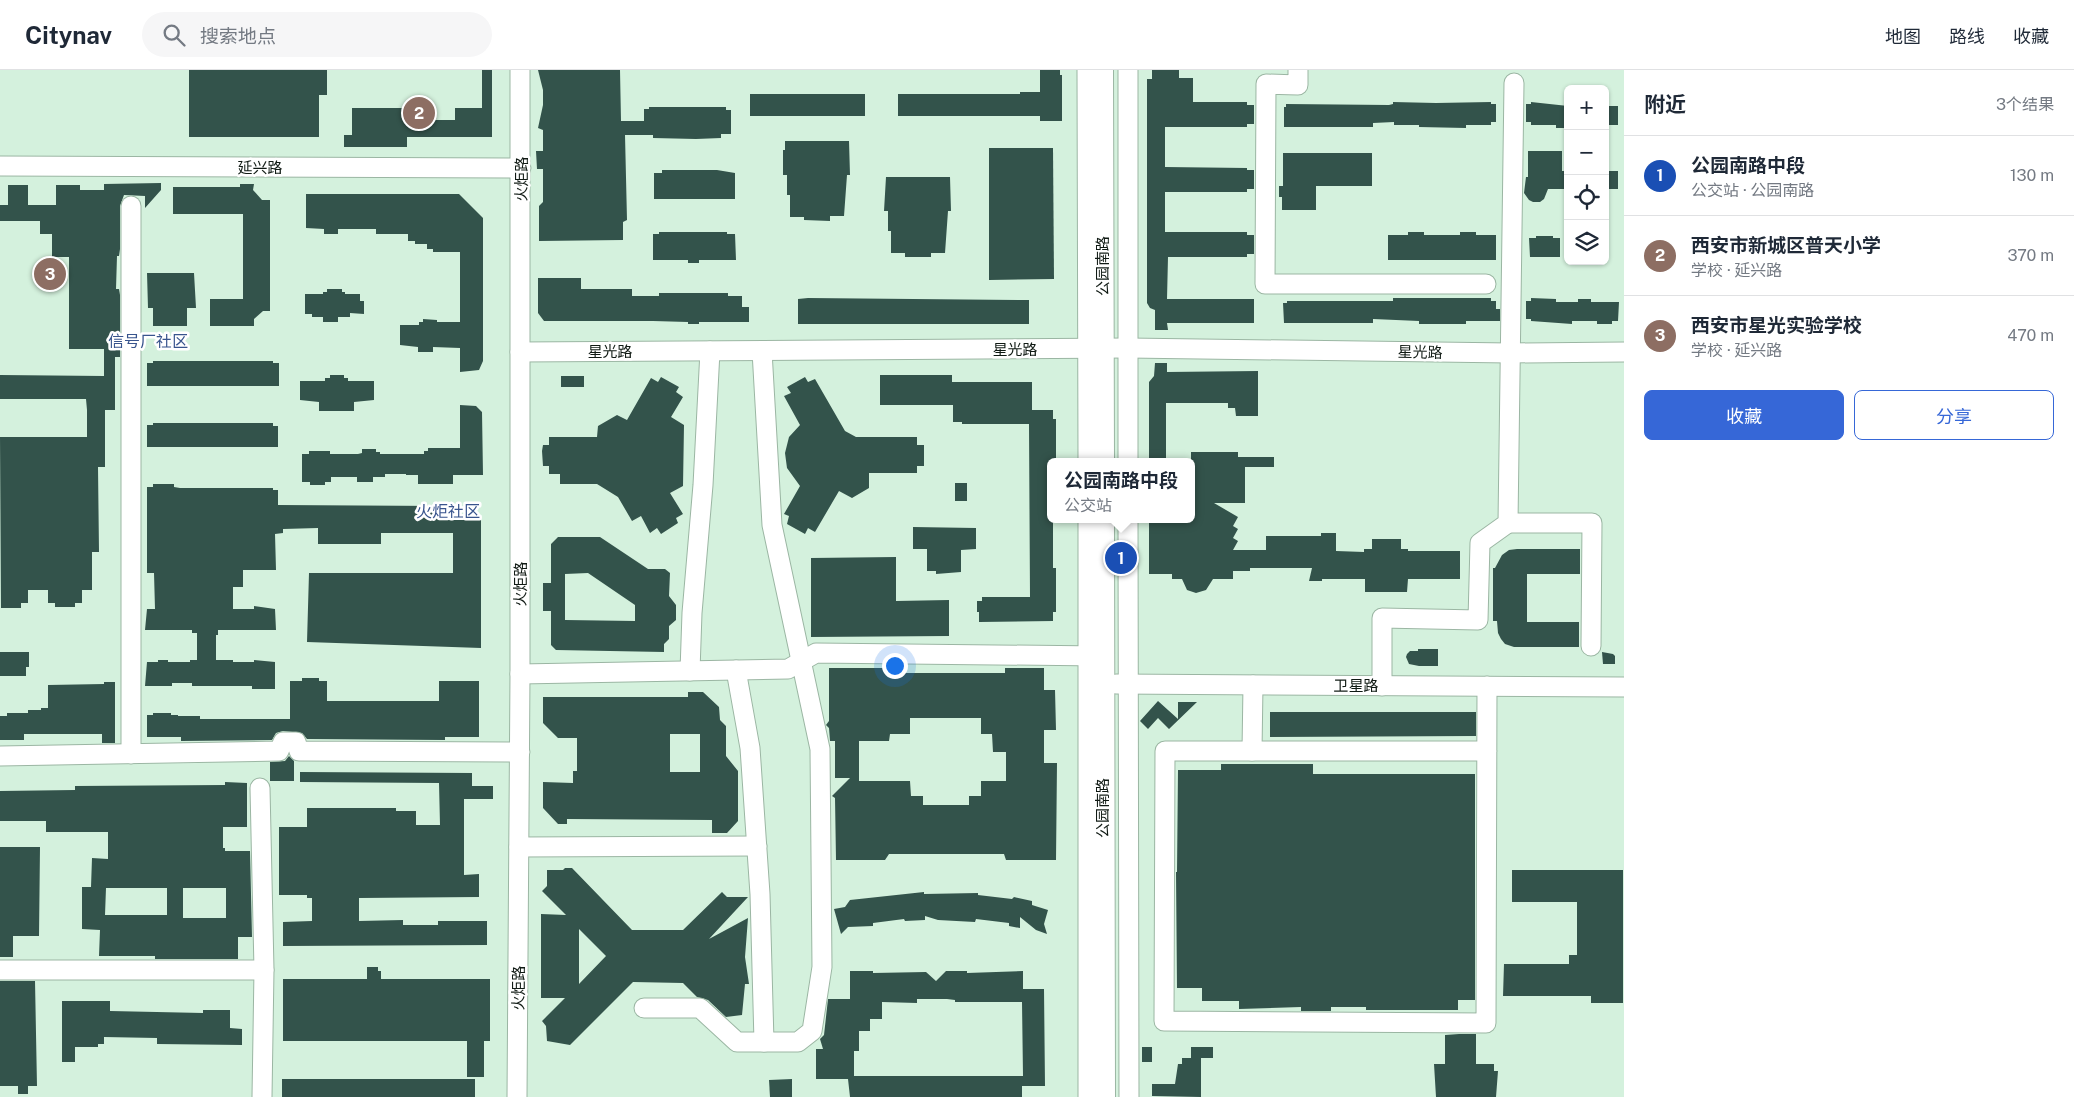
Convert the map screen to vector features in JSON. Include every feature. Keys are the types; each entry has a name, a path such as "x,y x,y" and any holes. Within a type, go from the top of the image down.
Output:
{"main road":[{"name":"公园南路","path":"1102,70 1108,348 1114,458"},
{"name":"公园南路","path":"1102,458 1108,348 1116,70"},
{"name":"公园南路","path":"1102,523 1094,656 1108,684 1114,1097"},
{"name":"公园南路","path":"1102,1097 1108,684 1114,523"}],"street":[{"name":"火炬路","path":"517,1097 520,752 520,70"},
{"path":"1087,70 1108,348 1127,458"},
{"path":"1089,458 1108,348 1128,70"},
{"path":"1298,70 1298,84 1266,84 1265,284 1486,284"},
{"path":"1508,523 1514,83"},
{"name":"延兴路","path":"0,166 521,168"},
{"path":"131,206 131,754"},
{"name":"星光路","path":"520,352 1108,348 1510,353 1624,352"},
{"path":"690,671 692,613 703,485 710,351"},
{"path":"644,1008 700,1008 737,1042 798,1042 812,1031 822,967 820,749 772,525 762,351"},
{"path":"520,674 788,669 816,653 1094,656 1088,523"},
{"path":"1088,1097 1108,684 1128,523"},
{"path":"1382,686 1382,618 1478,620 1480,543 1508,523 1592,523 1591,646"},
{"path":"736,670 750,748 760,894 764,1042"},
{"path":"1108,684 1128,1097"},
{"name":"卫星路","path":"1108,684 1624,687"},
{"path":"1252,751 1253,685"},
{"path":"1487,686 1487,752 1486,1023 1164,1022 1165,751 1487,752"},
{"path":"0,756 279,751 283,742 296,742 299,752 520,752"},
{"path":"260,788 264,970 262,1097"},
{"path":"519,847 757,846"},
{"path":"0,970 264,970"}],"building":[{"path":"189,70 327,70 327,95 319,95 319,137 189,137"},
{"path":"482,70 492,70 492,137 407,137 407,147 344,147 344,135 352,135 352,108 412,108 412,120 455,120 455,108 482,108"},
{"path":"538,70 620,70 621,121 644,121 644,109 649,109 649,107 726,107 726,110 731,110 731,134 721,134 721,138 696,139 653,138 653,135 625,135 627,220 623,222 623,240 539,241 539,206 543,202 543,169 537,169 536,151 543,151 543,130 538,128 543,105 543,90"},
{"path":"1040,70 1060,70 1060,75 1062,75 1062,121 1040,121 1040,116 898,116 898,94 1020,94 1020,92 1040,92"},
{"path":"1152,70 1179,70 1179,78 1193,78 1193,102 1247,102 1247,105 1254,105 1254,124 1247,124 1247,127 1165,127 1165,167 1247,168 1247,170 1254,170 1254,189 1247,189 1247,192 1165,192 1165,232 1247,232 1247,235 1254,235 1254,254 1247,254 1247,257 1168,257 1167,299 1254,299 1254,323 1167,323 1168,330 1155,330 1155,310 1150,308 1147,303 1147,79 1152,79"},
{"path":"750,94 865,94 865,116 750,116"},
{"path":"1393,102 1491,102 1491,104 1496,104 1496,122 1491,122 1491,125 1466,125 1466,128 1394,125 1394,122 1373,123 1373,127 1284,127 1284,107 1286,107 1286,104 1389,105 1393,104"},
{"path":"1531,102 1564,106 1564,128 1556,128 1556,125 1531,125 1531,122 1526,122 1526,104 1531,104"},
{"path":"1609,106 1618,106 1618,125 1609,125"},
{"path":"785,141 849,141 850,175 847,175 844,216 830,216 830,221 804,220 804,217 790,217 790,195 787,195 787,175 783,175"},
{"path":"989,148 1053,148 1054,279 989,280"},
{"path":"1528,151 1562,151 1564,189 1548,189 1544,199 1540,202 1533,202 1524,193 1526,177 1528,177"},
{"path":"1283,153 1372,153 1372,186 1316,186 1316,210 1282,210 1282,197 1279,197 1279,186 1283,186"},
{"path":"662,170 717,170 735,173 735,199 654,199 654,173 662,173"},
{"path":"1609,171 1618,171 1618,189 1609,189"},
{"path":"886,177 950,177 951,211 948,211 945,253 931,253 931,257 905,257 905,253 891,253 891,231 888,231 888,211 884,211"},
{"path":"161,183 161,190 145,208 145,196 124,195 120,206 120,249 119,256 117,256 116,289 119,289 120,295 120,357 115,357 115,410 105,410 105,467 98,467 99,552 92,552 92,590 82,590 82,603 75,603 75,607 55,607 55,603 48,603 48,590 28,590 28,603 21,603 21,608 1,608 0,437 87,437 87,410 86,399 0,399 0,375 104,376 104,349 69,349 69,257 52,257 52,234 40,234 40,221 0,221 0,205 8,205 8,185 28,185 28,205 56,205 56,185 80,185 80,190 104,190 104,184"},
{"path":"240,184 254,184 253,190 262,200 270,200 270,311 263,311 254,319 254,326 210,326 210,299 243,299 243,214 173,214 173,187 240,187"},
{"path":"306,194 459,194 483,218 483,361 479,370 460,372 460,348 433,347 433,352 418,352 418,347 400,345 400,325 419,325 419,322 423,322 423,319 437,320 437,322 460,322 460,252 433,252 433,249 427,249 427,244 415,244 415,241 408,241 408,234 376,234 376,229 338,229 338,234 324,234 324,229 306,228"},
{"path":"659,232 727,232 727,234 735,234 736,260 699,260 699,263 688,263 688,260 653,260 653,234 659,234"},
{"path":"1408,232 1424,232 1424,235 1460,235 1460,232 1476,232 1476,235 1496,235 1496,260 1388,260 1388,235 1408,235"},
{"path":"1536,236 1560,238 1560,257 1530,257 1529,238 1536,238"},
{"path":"147,273 194,273 196,308 187,308 187,326 153,326 153,308 148,308"},
{"path":"538,278 581,278 581,289 632,289 632,296 659,296 659,293 728,293 728,296 742,296 742,307 749,307 749,322 699,322 699,324 688,324 688,322 653,321 544,321 538,313"},
{"path":"327,289 342,289 342,292 345,292 345,294 360,294 360,301 364,301 364,314 350,313 350,317 338,317 338,322 323,322 323,317 312,317 312,314 305,314 305,294 323,294 323,292 327,292"},
{"path":"1393,298 1491,298 1491,301 1496,301 1496,309 1500,309 1500,321 1466,321 1466,324 1419,324 1419,321 1373,319 1373,323 1284,323 1283,303 1287,303 1287,301 1393,301"},
{"path":"1531,298 1556,299 1556,302 1578,302 1578,299 1591,299 1591,302 1619,302 1618,321 1612,321 1612,324 1597,324 1597,321 1572,321 1572,324 1531,321 1531,319 1526,319 1526,301 1531,301"},
{"path":"798,299 1029,300 1029,324 798,324"},
{"path":"153,361 273,361 273,363 279,363 279,386 147,386 147,363 153,363"},
{"path":"1155,363 1167,363 1167,372 1258,371 1258,416 1236,416 1235,408 1228,408 1228,403 1166,403 1166,458 1149,458 1149,382 1154,376"},
{"path":"330,375 344,375 344,378 348,378 348,381 374,381 374,400 354,402 354,411 319,411 319,402 300,400 300,381 325,381 325,378 330,378"},
{"path":"880,375 952,375 952,382 1032,382 1032,410 1053,410 1053,419 1056,419 1056,458 1047,458 1047,523 1053,523 1053,568 1056,568 1056,612 1053,612 1053,621 979,622 979,612 977,612 977,601 982,601 982,597 1030,597 1029,424 962,424 962,422 953,422 953,405 880,405"},
{"path":"561,376 584,376 584,387 561,387"},
{"path":"661,377 679,387 676,392 683,397 671,417 684,425 683,486 670,493 683,514 676,518 678,523 661,534 657,528 650,533 641,516 632,521 618,497 597,484 560,484 560,474 549,474 549,466 543,466 542,451 543,445 549,445 549,437 597,437 598,426 617,415 627,420 651,378 658,382"},
{"path":"805,377 808,382 815,379 845,431 856,437 917,437 917,445 924,445 924,466 917,466 917,473 869,473 869,488 852,498 839,491 815,532 808,528 805,534 787,524 789,516 784,514 800,486 787,468 785,453 789,437 800,425 784,396 791,393 787,387"},
{"path":"460,405 476,406 482,412 483,475 453,475 453,484 418,484 418,475 406,474 385,474 385,477 373,477 373,482 357,482 357,477 331,477 331,482 325,482 325,485 310,485 310,482 302,482 302,454 309,454 309,451 330,451 330,454 358,454 362,453 362,449 376,449 376,452 380,452 380,454 424,454 424,451 428,451 428,448 460,448"},
{"path":"153,423 273,423 273,426 278,426 278,447 147,447 147,425 153,425"},
{"path":"1191,452 1238,452 1238,457 1274,457 1274,467 1245,467 1245,503 1214,503 1238,517 1233,526 1238,529 1233,538 1238,541 1233,550 1266,550 1266,536 1321,536 1321,533 1336,533 1336,551 1364,552 1364,549 1372,549 1372,539 1401,539 1401,549 1408,549 1408,551 1460,551 1460,579 1408,579 1407,592 1365,592 1365,579 1322,579 1322,581 1309,581 1312,568 1250,568 1250,571 1233,571 1233,579 1213,579 1206,590 1196,593 1187,590 1182,579 1172,579 1172,574 1149,574 1149,523 1195,523 1195,458 1191,458"},
{"path":"955,483 967,483 967,501 955,501"},
{"path":"153,484 174,484 174,487 180,488 273,488 273,490 278,490 278,505 440,506 440,515 481,515 481,648 307,642 309,573 453,573 453,533 381,533 381,544 318,544 318,528 283,529 283,533 275,534 276,570 243,570 243,587 233,587 233,609 254,609 254,606 275,609 276,630 218,630 218,635 216,635 216,660 275,662 275,689 252,689 252,686 192,686 192,683 172,683 172,686 145,686 147,662 168,660 168,662 190,662 190,660 197,660 197,633 192,633 192,630 145,630 147,609 155,609 154,573 147,573 147,487 153,487"},
{"path":"913,527 976,528 976,549 961,550 961,572 936,574 936,571 927,571 927,549 913,549"},
{"path":"558,537 600,537 648,569 665,569 670,573 669,596 676,605 676,620 669,626 669,639 664,644 664,652 556,650 551,645 551,611 543,611 543,583 551,583 551,544","holes":["588,573 635,605 635,621 565,620 565,574"]},
{"path":"1580,549 1580,574 1527,574 1527,622 1579,622 1579,647 1514,647 1505,644 1501,639 1498,633 1497,621 1493,621 1493,568 1495,568 1502,555 1509,550"},
{"path":"896,557 896,601 949,600 949,636 811,637 811,558"},
{"path":"1418,649 1438,649 1438,666 1409,664 1406,657 1407,654 1410,651 1418,651"},
{"path":"0,652 29,652 29,667 26,667 26,676 0,676"},
{"path":"1602,652 1613,654 1615,656 1615,664 1603,664"},
{"path":"829,668 886,668 886,673 1005,673 1005,668 1044,668 1044,690 1055,690 1056,730 1044,730 1044,763 1057,763 1056,860 1006,860 1004,854 889,854 885,860 836,860 835,798 832,796 850,778 835,778 835,741 830,741 829,728 826,725 829,721","holes":["910,718 981,718 981,734 992,734 993,752 1006,752 1006,781 981,781 981,796 969,796 969,805 923,805 923,796 911,796 910,781 859,781 859,741 889,741 890,734 910,734"]},
{"path":"302,678 319,678 319,681 327,681 327,701 439,701 439,681 479,681 479,737 445,737 445,740 307,739 302,733 283,731 276,733 272,740 181,741 181,737 147,737 147,715 153,715 153,713 200,716 200,719 290,719 290,681 302,681"},
{"path":"104,682 115,682 115,743 102,743 102,734 24,734 24,740 0,740 0,716 7,716 7,713 28,713 28,710 48,708 48,685 104,684"},
{"path":"688,692 703,692 719,707 720,720 726,726 726,756 738,771 738,821 727,833 712,833 712,820 567,819 567,824 558,824 543,808 543,782 573,783 573,771 577,771 577,738 558,738 543,723 543,697 688,697","holes":["670,734 700,734 700,772 670,772"]},
{"path":"1158,701 1178,719 1178,702 1197,702 1169,729 1158,718 1148,729 1140,721"},
{"path":"1270,712 1476,712 1476,736 1270,737"},
{"path":"289,756 294,761 294,781 270,781 270,762 285,761"},
{"path":"1221,764 1313,764 1313,774 1475,774 1475,1000 1458,1000 1458,1010 1366,1010 1366,1007 1331,1007 1331,1011 1301,1011 1301,1007 1239,1009 1239,1001 1202,1001 1202,988 1177,988 1176,872 1178,770 1221,770"},
{"path":"300,772 472,773 472,786 493,786 493,799 464,799 464,875 479,874 479,897 359,898 359,921 403,920 403,925 438,925 438,921 487,921 487,945 283,946 283,922 312,921 312,898 307,898 307,895 279,895 279,827 307,827 307,808 396,808 396,811 416,811 416,825 440,825 439,783 300,782"},
{"path":"225,782 247,783 247,827 223,827 223,848 225,848 225,851 250,851 252,937 238,937 238,959 155,959 155,956 99,956 100,930 82,929 82,887 91,887 92,858 108,859 108,832 46,832 46,821 0,821 0,791 75,790 75,786 225,785","holes":["106,888 167,888 167,915 105,915","183,888 226,888 226,918 183,918"]},
{"path":"0,847 40,847 39,936 13,936 13,957 0,957"},
{"path":"565,868 572,868 632,930 683,930 722,892 727,897 748,897 709,939 748,918 745,957 749,984 745,984 742,1015 726,1017 708,1000 697,997 683,983 633,982 570,1045 547,1041 546,1026 542,1021 565,998 541,998 541,914 566,915 542,891 547,886 547,870 563,870","holes":["579,929 606,956 579,984"]},
{"path":"1512,870 1623,870 1623,1003 1591,1003 1591,996 1503,996 1504,964 1569,964 1569,955 1577,955 1577,902 1512,902"},
{"path":"924,892 924,894 978,893 978,895 1012,899 1014,897 1032,901 1032,905 1048,910 1044,924 1047,934 1036,930 1020,917 1020,928 1009,926 1009,923 976,919 975,922 938,920 925,916 925,920 905,921 904,919 873,923 873,926 848,927 841,934 834,909 845,907 850,900"},
{"path":"367,967 378,967 378,971 381,971 381,979 490,979 490,1041 484,1041 484,1077 467,1077 467,1041 283,1041 283,979 367,979"},
{"path":"850,971 873,971 873,973 926,972 936,981 946,971 967,971 967,973 1023,971 1023,989 1044,989 1045,1086 1022,1086 1022,1097 850,1097 848,1079 816,1079 816,1049 823,1049 820,1039 824,1035 828,999 850,999","holes":["917,999 955,1000 955,1002 1022,1002 1023,1076 854,1076 854,1051 859,1051 859,1031 870,1031 870,1019 882,1019 882,1002 917,1003"]},
{"path":"0,981 35,981 37,1086 28,1086 28,1094 18,1094 18,1086 0,1086"},
{"path":"62,1001 110,1001 110,1011 203,1013 203,1010 230,1010 230,1028 242,1029 242,1045 157,1044 157,1038 104,1037 104,1044 98,1044 98,1047 75,1047 75,1062 62,1062"},
{"path":"1476,1034 1476,1064 1494,1064 1494,1071 1498,1071 1496,1097 1436,1097 1434,1064 1445,1064 1445,1035"},
{"path":"1142,1047 1152,1047 1152,1062 1142,1062"},
{"path":"1191,1047 1213,1047 1213,1058 1191,1058"},
{"path":"1182,1058 1201,1058 1201,1097 1152,1096 1152,1084 1175,1084 1178,1064 1182,1064"},
{"path":"282,1079 475,1079 475,1097 282,1097"},
{"path":"792,1079 792,1097 770,1097 769,1080"}],"place":[{"name":"西安市新城区普天小学","path":"419,113"},
{"name":"西安市星光实验学校","path":"50,274"},
{"name":"公园南路中段","path":"1121,558"}],"district":[{"name":"信号厂社区","path":"148,341"},
{"name":"火炬社区","path":"448,511"}]}
